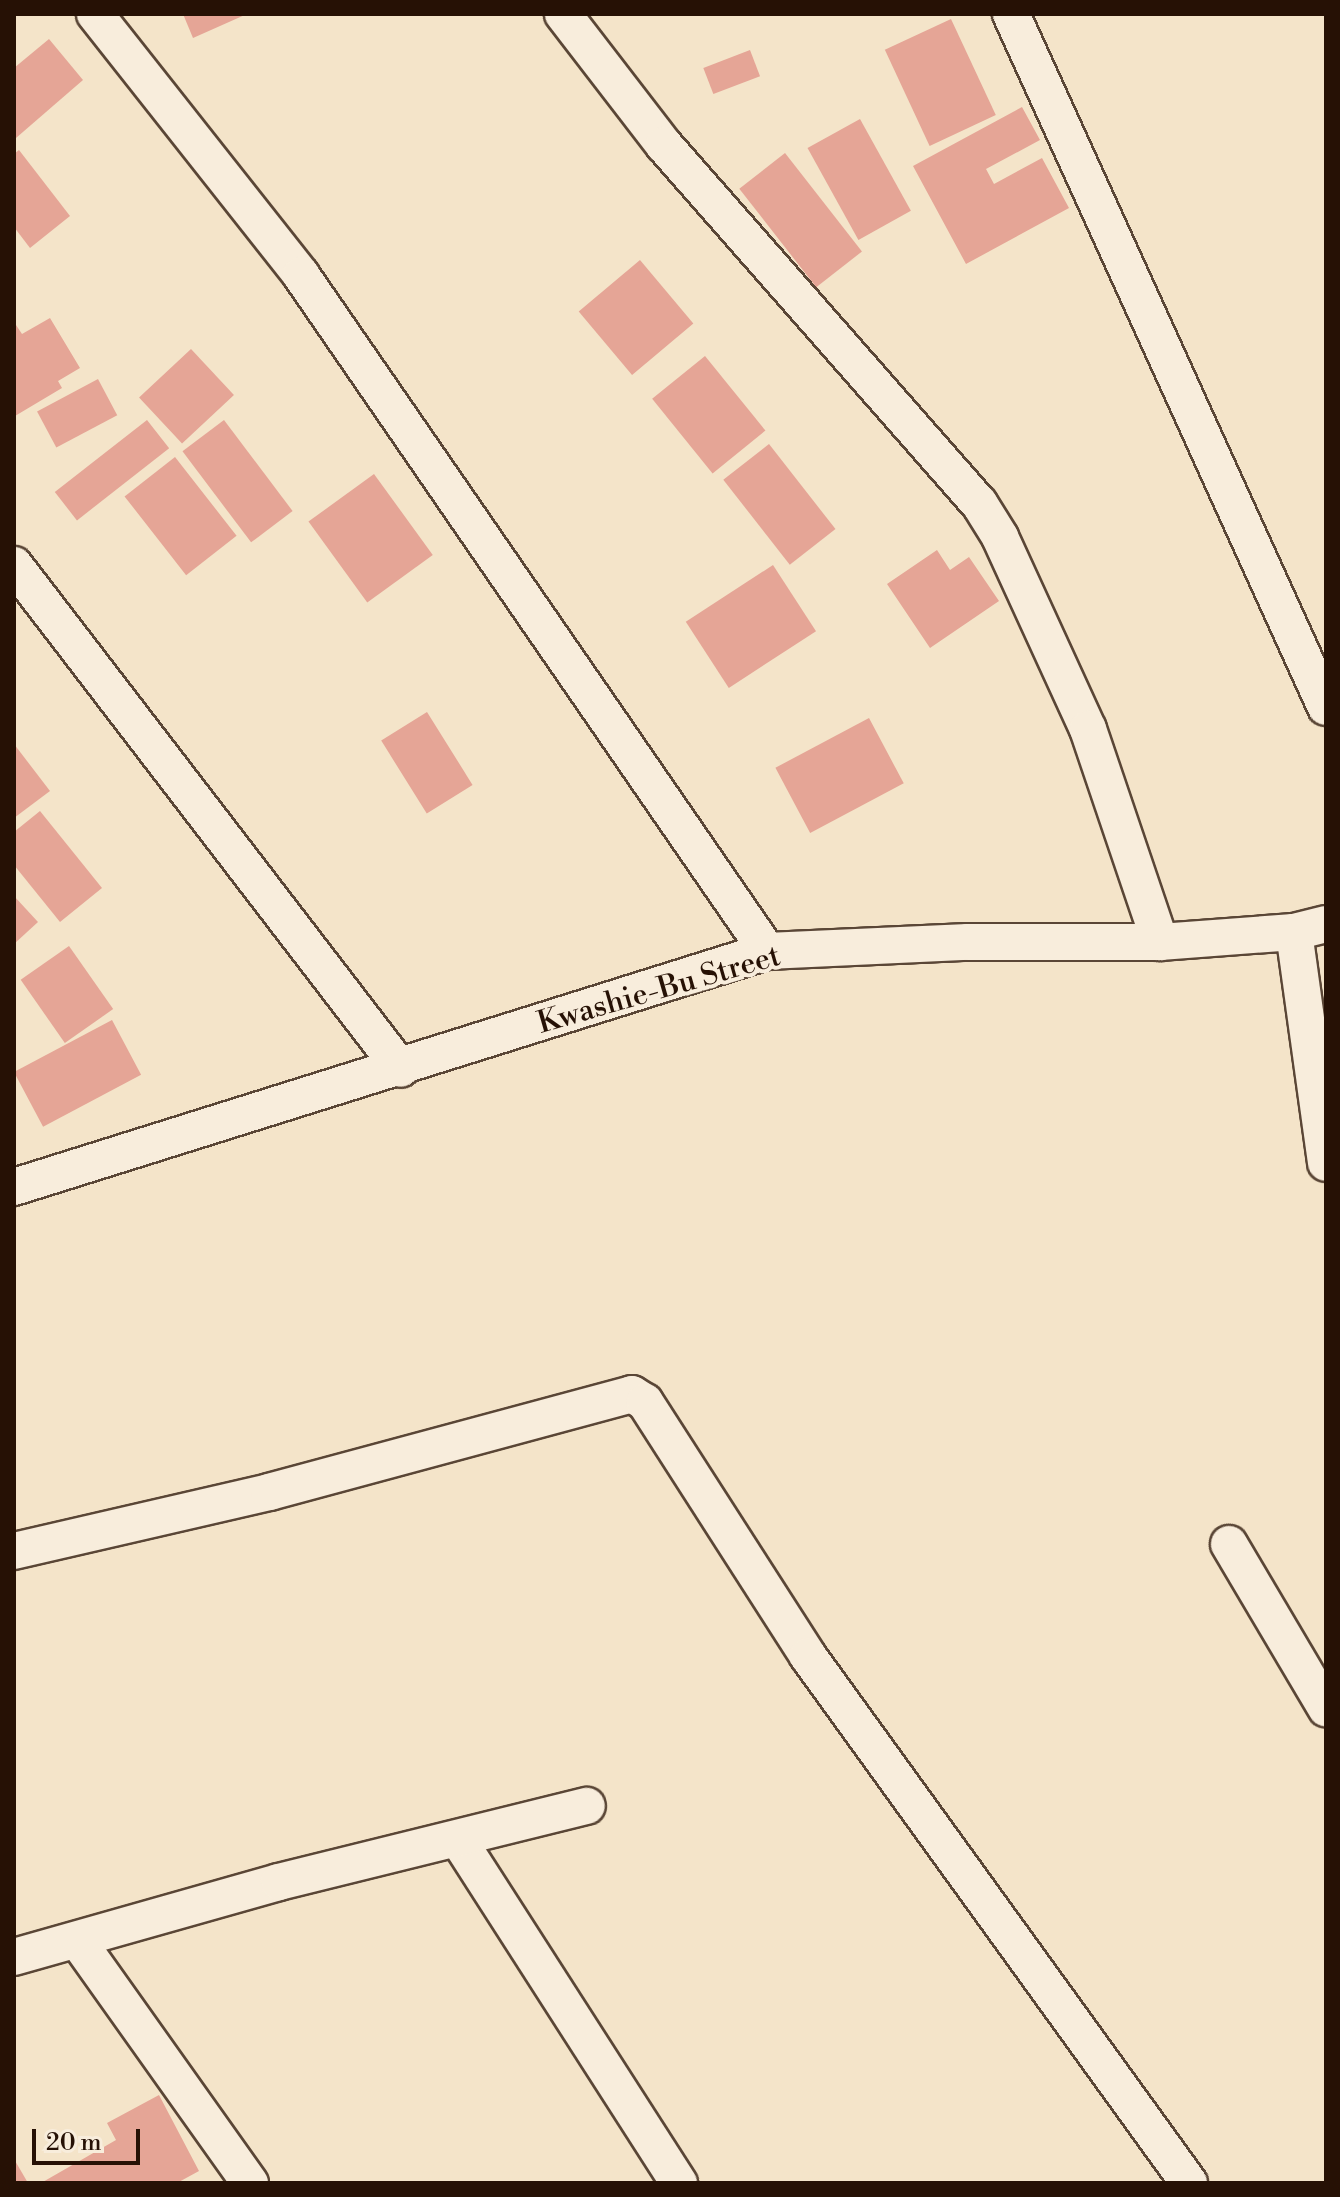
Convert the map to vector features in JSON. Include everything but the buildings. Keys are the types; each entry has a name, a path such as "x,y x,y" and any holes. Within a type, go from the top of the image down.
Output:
{"street":[{"path":"95,14 301,275 767,951"},
{"path":"563,14 664,145 979,503 1000,537 1088,729 1160,942"},
{"path":"1011,14 1326,707"},
{"path":"14,565 401,1069"},
{"path":"1310,928 1326,1163"},
{"name":"Kwashie-Bu Street","path":"14,1187 401,1069 767,951 968,942 1160,942 1310,928"},
{"path":"14,1551 269,1492 632,1394 645,1402 844,1707 1189,2183"},
{"path":"1229,1544 1326,1708"},
{"path":"14,1957 279,1882 587,1806"},
{"path":"458,1839 679,2183"},
{"path":"78,1941 250,2183"}]}
